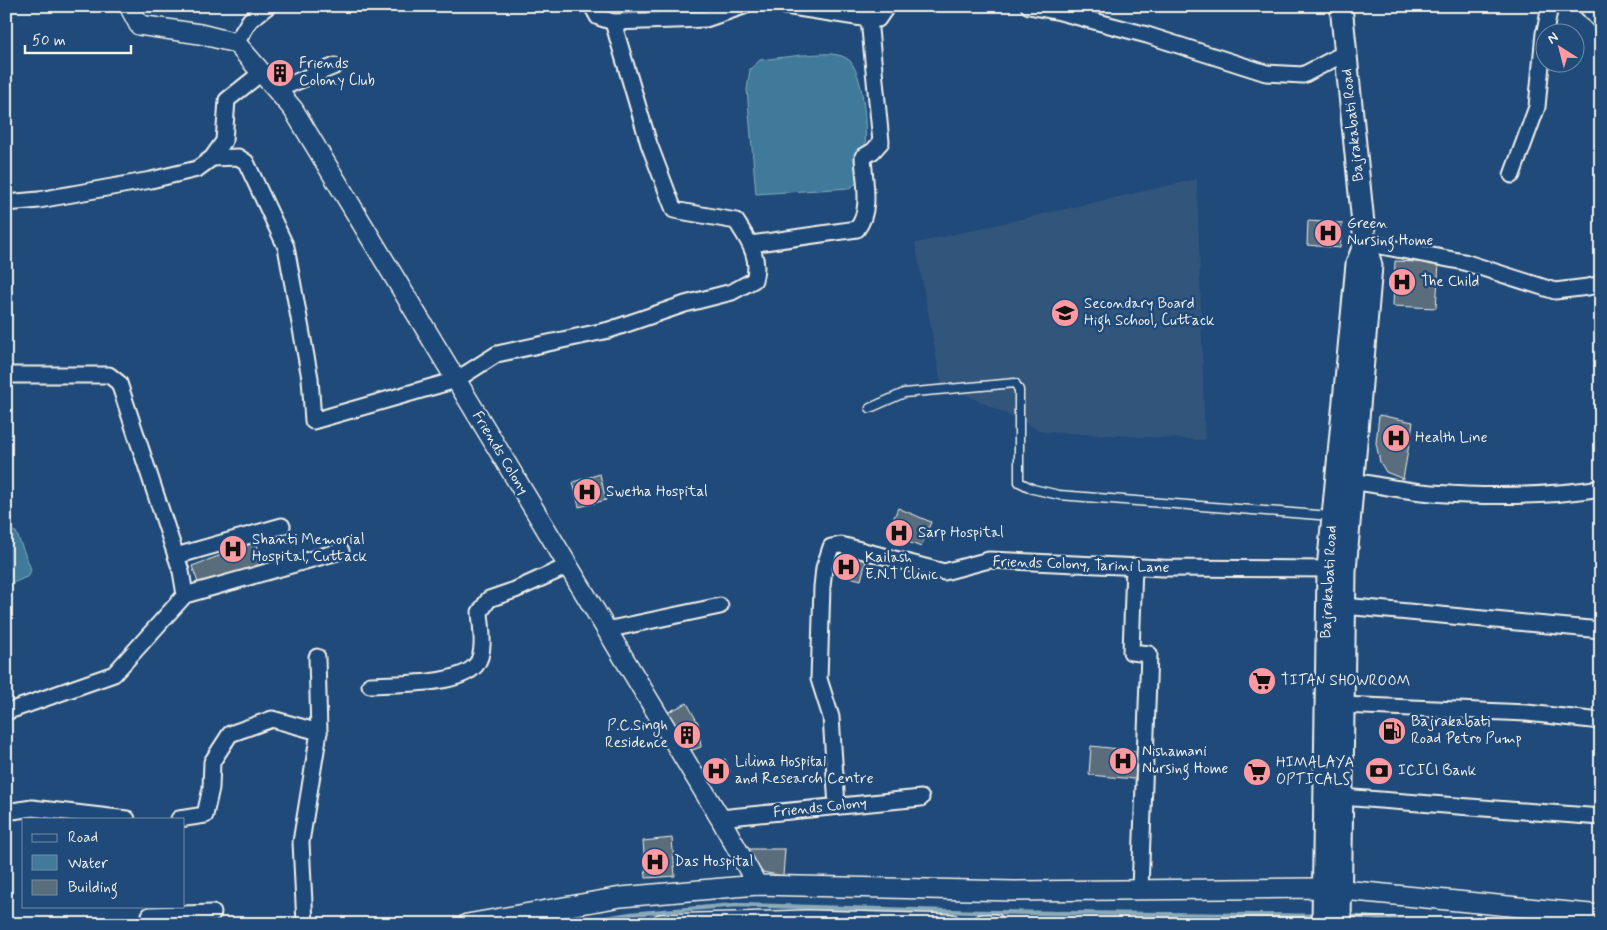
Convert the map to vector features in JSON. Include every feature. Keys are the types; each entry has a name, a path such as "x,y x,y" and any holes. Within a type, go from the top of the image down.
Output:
{"main road":[{"name":"Bajrakabati Road","path":"1323,924 1331,892 1341,797 1344,606 1352,482 1367,337 1372,266 1365,243 1340,6"},
{"name":"Bajrakabati Road","path":"1340,924 1331,892 1328,569 1357,264 1365,243"}],"street":[{"path":"128,6 139,24 200,34 236,44 250,20 268,6"},
{"path":"592,6 598,17 613,22 706,19 744,6"},
{"path":"751,244 857,229 866,214 864,157 881,142 881,11 785,6"},
{"path":"1029,6 1060,12 1137,33 1266,73 1302,75 1345,53"},
{"path":"1547,22 1550,6"},
{"path":"1586,6 1601,22"},
{"path":"212,158 238,157 246,162 286,247 310,378 313,421 456,380 497,354 609,330 685,304 732,292 754,280 758,266 751,244 736,221 674,210 650,144 613,22"},
{"name":"Friends Colony","path":"236,44 293,109 720,818 757,885"},
{"path":"276,90 335,66"},
{"path":"1512,175 1537,107 1541,72"},
{"path":"6,203 38,200 151,180 197,169 212,158 224,141 227,100 261,73"},
{"path":"1365,243 1464,262 1555,291 1588,288 1601,284"},
{"path":"6,375 109,375 115,378 123,394 176,556 185,595"},
{"path":"1352,482 1431,493 1564,492 1601,488"},
{"path":"176,556 282,526"},
{"name":"Friends Colony, Tarini Lane","path":"837,806 831,717 819,679 822,587 824,568 831,547 841,545 944,572 989,560 1134,566 1328,569"},
{"path":"6,712 114,674 185,595 342,550"},
{"path":"370,685 457,678 476,665 480,655 482,632 480,612 489,599 515,590 568,566"},
{"path":"1134,566 1131,652 1149,654 1140,889"},
{"path":"606,630 720,606"},
{"path":"1344,606 1601,630"},
{"path":"305,924 301,842 319,732 317,657"},
{"path":"1342,705 1527,713 1601,721"},
{"path":"185,818 205,815 211,788 212,762 230,734 272,719 319,732"},
{"path":"1341,797 1601,817"},
{"name":"Friends Colony","path":"720,818 921,798"},
{"path":"6,812 32,808 117,818"},
{"path":"467,924 621,897 757,885 1013,891 1140,889 1331,892 1601,915"},
{"path":"150,915 213,912"},
{"path":"661,924 808,920 951,924"},
{"path":"982,924 995,924"}],"lane":[{"path":"870,408 904,393 1015,383 1020,390 1019,482 1033,488 1058,495 1332,517"}],"shaded area":[{"name":"Secondary Board High School, Cuttack","path":"1197,179 1205,440 1043,432 941,383 915,243"}],"water":[{"path":"802,55 840,55 850,61 856,70 863,100 866,135 864,166 861,177 850,188 756,194 747,90 750,69 760,60"},
{"path":"6,529 16,532 31,569 29,576 6,586"}],"building":[{"name":"Friends Colony Club","path":"282,63 291,76 278,84 269,70"},
{"path":"1308,221 1342,223 1340,248 1307,245"},
{"path":"1395,261 1439,263 1436,308 1393,306"},
{"path":"1379,415 1413,422 1403,479 1386,472 1380,462 1376,443"},
{"path":"600,474 606,500 579,507 573,482"},
{"path":"898,508 931,522 921,547 887,534"},
{"path":"256,542 264,564 200,588 192,566"},
{"path":"837,549 854,554 854,557 866,561 861,580 831,572"},
{"name":"P.C.Singh Residence","path":"687,703 698,723 701,747 684,753 662,715"},
{"path":"1091,746 1138,751 1135,779 1089,775"},
{"path":"725,759 730,772 708,781 703,769"},
{"path":"672,838 675,876 646,878 643,841"},
{"path":"747,849 785,849 783,876 762,872"}],"waterway":[{"path":"571,924 631,914 736,905 977,912 1318,916"},
{"path":"1346,916 1444,924"}],"place":[{"name":"Friends Colony Club","path":"280,73"},
{"name":"Green Nursing Home","path":"1328,233"},
{"name":"The Child","path":"1402,282"},
{"name":"Secondary Board High School, Cuttack","path":"1065,313"},
{"name":"Health Line","path":"1396,438"},
{"name":"Swetha Hospital","path":"587,492"},
{"name":"Sarp Hospital","path":"899,533"},
{"name":"Shanti Memorial Hospital, Cuttack","path":"233,549"},
{"name":"Kailash E.N.T Clinic","path":"846,567"},
{"name":"TITAN SHOWROOM","path":"1262,681"},
{"name":"Bajrakabati Road Petro Pump","path":"1392,731"},
{"name":"P.C.Singh Residence","path":"687,735"},
{"name":"Nishamani Nursing Home","path":"1123,761"},
{"name":"Lilima Hospital and Research Centre","path":"716,771"},
{"name":"ICICI Bank","path":"1379,771"},
{"name":"HIMALAYA OPTICALS","path":"1257,772"},
{"name":"Das Hospital","path":"655,862"}]}
